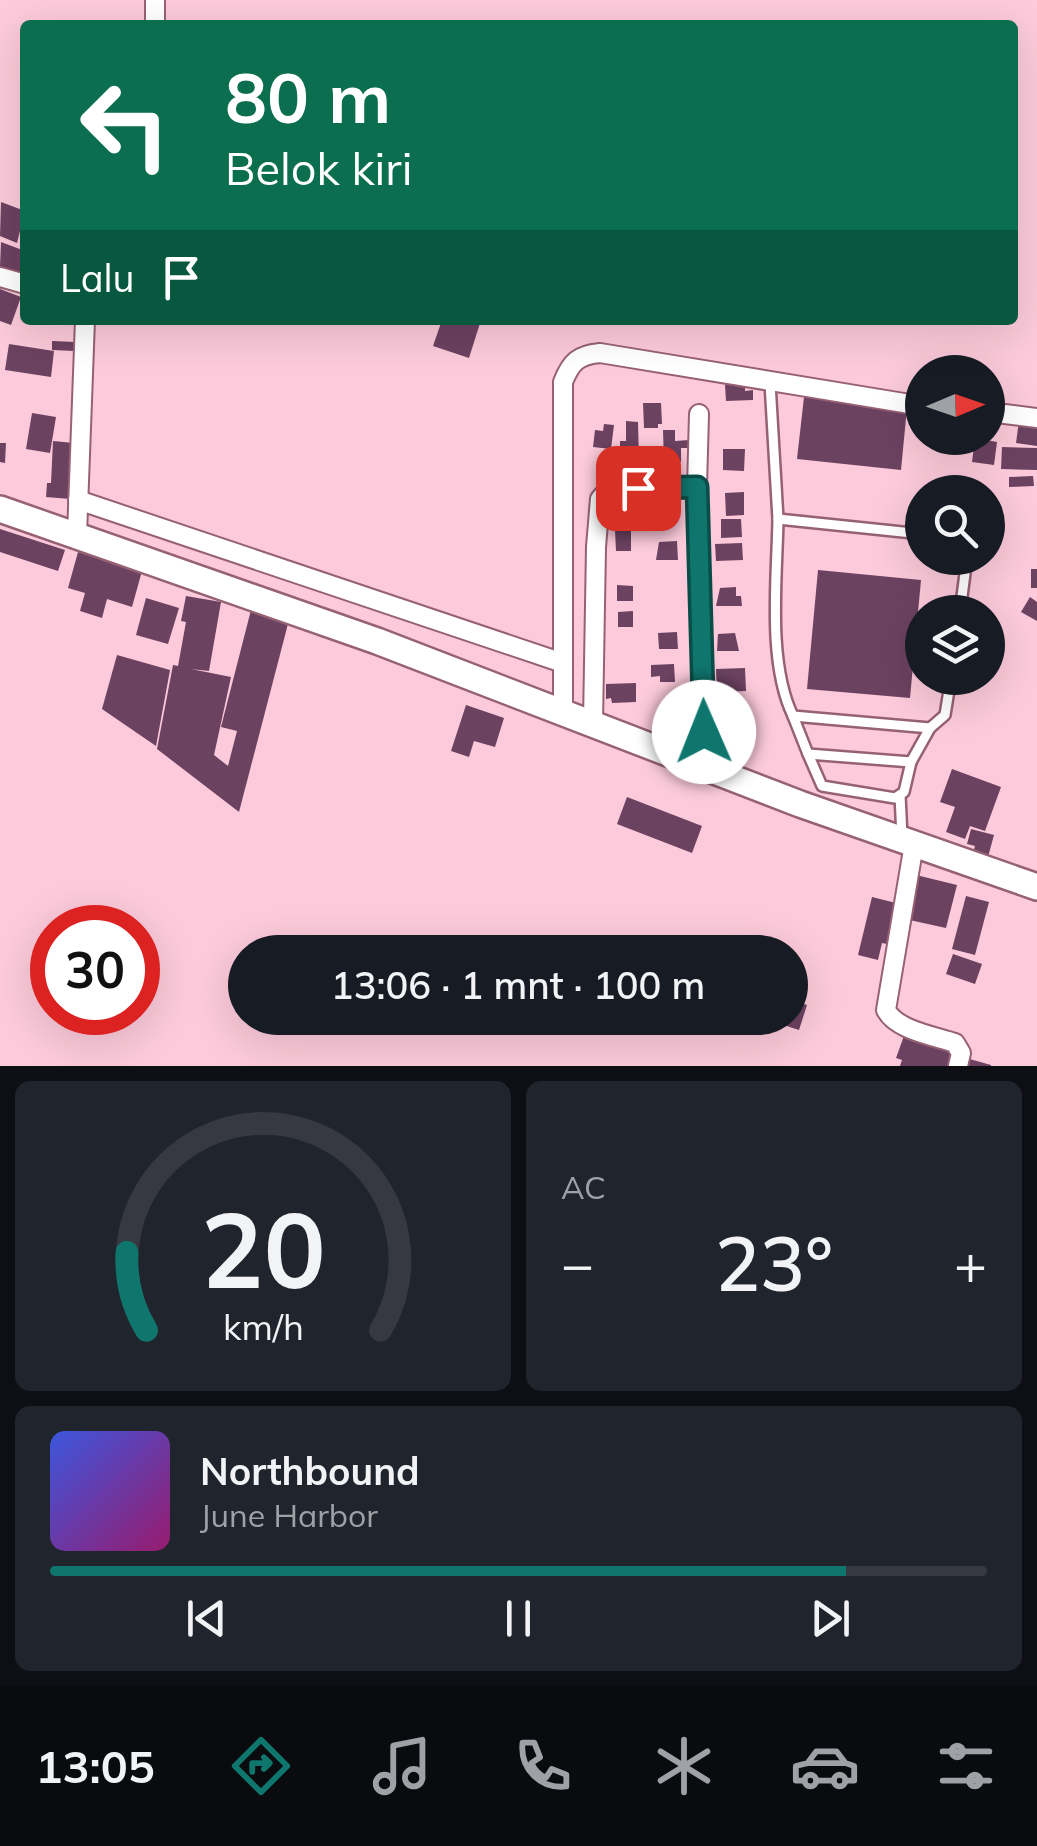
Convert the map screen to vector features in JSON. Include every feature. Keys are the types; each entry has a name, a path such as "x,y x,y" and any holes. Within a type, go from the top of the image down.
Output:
{"street":[{"path":"77,535 85,325"},
{"path":"563,711 563,382 577,358 600,353 905,403"},
{"path":"700,414 697,487 704,766"},
{"path":"1005,414 1037,418"},
{"path":"593,722 600,499 617,489 697,487"},
{"path":"78,500 563,663"},
{"path":"0,509 563,711 1037,887"},
{"path":"908,842 886,1010 891,1019 905,1026 955,1043 960,1053 958,1066"}],"lane":[{"path":"770,383 778,519 776,600 781,686 822,786 895,798 900,795 911,762 930,728 944,716 948,695"},
{"path":"778,519 905,532"},
{"path":"793,716 930,728"},
{"path":"808,754 911,762"},
{"path":"900,795 908,842"}],"building":[{"path":"1,202 20,209 20,231 17,243 0,236"},
{"path":"1,242 20,249 20,274 0,267"},
{"path":"0,289 20,300 11,325 0,321"},
{"path":"440,325 479,325 469,358 433,346"},
{"path":"52,341 75,342 75,351 52,350"},
{"path":"9,344 54,351 51,377 5,370"},
{"path":"745,384 745,391 753,390 753,400 726,401 725,385"},
{"path":"804,397 905,408 901,470 797,459"},
{"path":"643,403 661,403 662,424 658,428 644,428"},
{"path":"32,413 56,417 50,453 26,449"},
{"path":"626,421 638,422 639,461 620,461"},
{"path":"1019,421 1037,423 1037,446 1016,443"},
{"path":"604,424 614,425 611,449 593,447 595,430 603,431"},
{"path":"663,430 675,430 675,441 689,440 689,448 681,448 681,462 664,463"},
{"path":"53,441 74,443 70,499 46,497 47,483 51,483"},
{"path":"0,443 6,443 5,463 0,462"},
{"path":"1005,447 1037,448 1037,470 1001,469"},
{"path":"723,449 745,449 744,471 723,470"},
{"path":"973,455 995,455 994,465 972,462"},
{"path":"1033,476 1034,486 1009,487 1009,477"},
{"path":"744,492 744,515 726,516 725,493"},
{"path":"721,519 741,519 742,537 721,538"},
{"path":"0,529 65,550 58,571 0,552"},
{"path":"615,530 631,530 631,551 616,551"},
{"path":"677,541 678,560 656,560 659,542"},
{"path":"742,543 743,560 716,561 715,544"},
{"path":"78,552 142,571 132,607 107,599 102,618 80,611 85,593 68,588"},
{"path":"1031,569 1037,569 1037,588 1031,588"},
{"path":"818,570 921,580 920,595 905,595 905,695 910,698 807,689"},
{"path":"617,585 633,586 633,601 617,601"},
{"path":"736,587 742,606 716,606 720,588"},
{"path":"186,596 221,602 209,671 191,669 231,677 214,755 228,766 237,731 221,727 251,610 289,620 239,812 157,749 173,665 178,666"},
{"path":"1030,597 1037,602 1037,621 1021,612"},
{"path":"146,598 179,608 168,644 136,635"},
{"path":"633,611 633,627 618,627 618,612"},
{"path":"677,632 678,649 659,649 658,633"},
{"path":"735,633 739,651 717,651 718,634"},
{"path":"117,655 170,670 156,746 102,709"},
{"path":"674,664 675,682 660,682 660,676 651,677 651,665"},
{"path":"745,668 746,691 717,692 716,669"},
{"path":"636,683 636,702 612,703 611,698 606,699 606,684"},
{"path":"740,697 742,741 720,742 718,698"},
{"path":"466,705 504,718 495,747 474,741 469,757 451,751"},
{"path":"952,769 1001,787 985,831 970,826 965,839 946,832 955,807 940,802"},
{"path":"627,797 702,826 692,853 617,824"},
{"path":"971,829 994,835 988,857 973,853 975,846 967,844"},
{"path":"916,875 957,885 946,928 905,919"},
{"path":"966,896 989,902 975,955 952,949"},
{"path":"872,897 900,904 895,927 891,926 887,944 882,943 878,960 858,955"},
{"path":"953,954 982,964 975,984 946,974"},
{"path":"905,1033 953,1051 948,1066 900,1066 902,1060 896,1058"},
{"path":"966,1058 991,1065 991,1066 963,1066"}],"route":[{"path":"638,488 697,487 704,732"}]}
